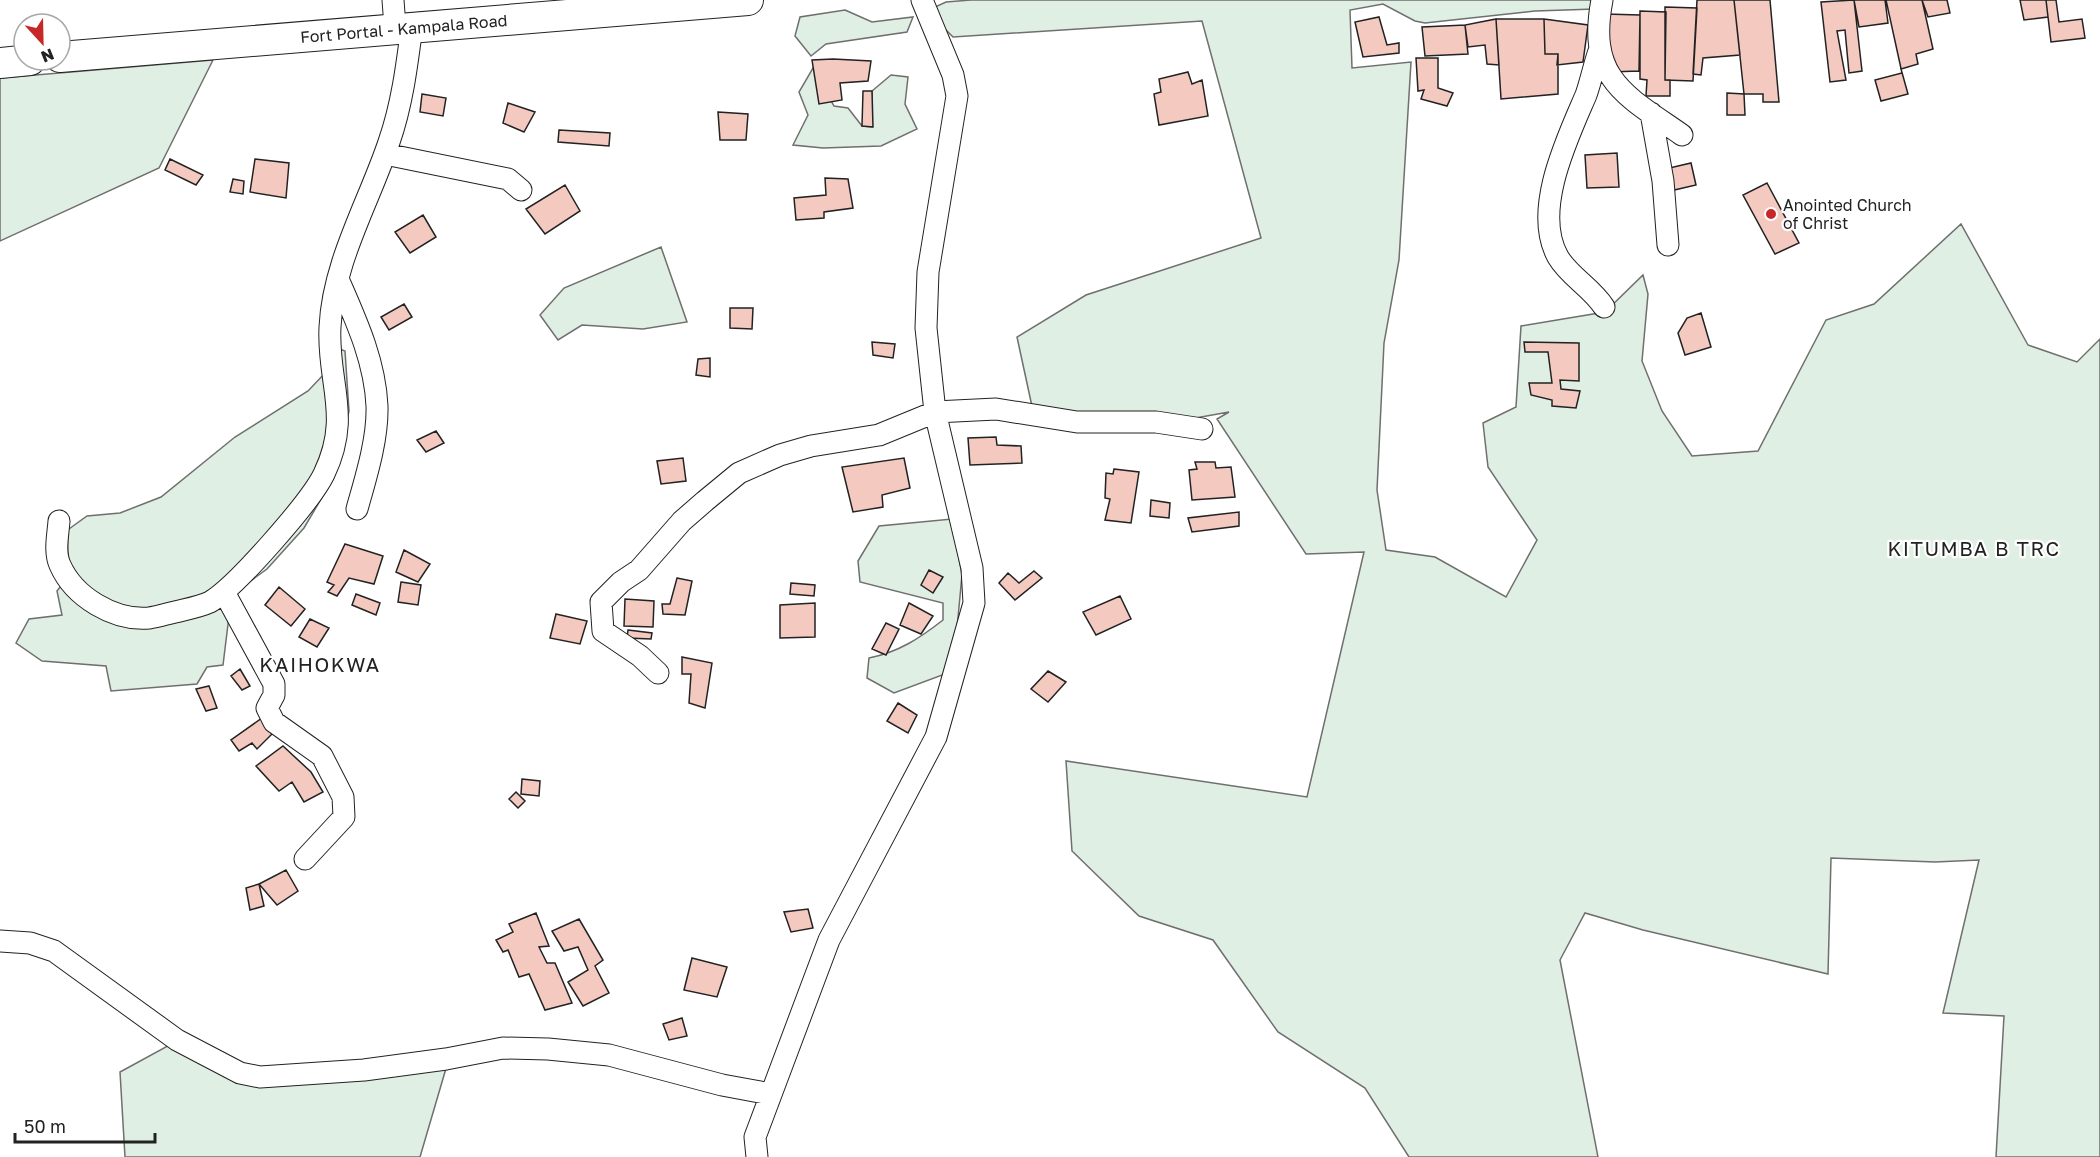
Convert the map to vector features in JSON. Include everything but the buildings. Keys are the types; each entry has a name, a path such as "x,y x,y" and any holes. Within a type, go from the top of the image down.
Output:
{"highway":[{"name":"Fort Portal - Kampala Road","path":"72,56 400,18 748,0"}],"street":[{"path":"757,1157 756,1137 829,940 936,737 974,603 972,568 935,412 927,355 926,288 957,96 953,75 922,0"},
{"path":"1602,0 1598,22 1599,51 1556,175 1548,220 1551,242 1560,259 1594,293 1604,307"},
{"path":"59,521 57,543 59,564 72,586 89,600 114,612 148,618 194,608 224,592 245,572 323,477 330,460 339,416 330,327 338,279 385,154 404,84 400,18"},
{"path":"1599,51 1616,85 1629,99 1682,135"},
{"path":"1651,113 1663,181 1668,245"},
{"path":"385,154 508,179 521,190"},
{"path":"338,279 372,367 377,407 368,474 357,509"},
{"path":"658,673 640,656 603,631 601,602 621,582 639,570 682,521 739,473 780,455 811,446 879,435 935,412 996,409 1077,422 1156,422 1202,429"},
{"path":"224,592 274,684 274,695 267,708 274,722 322,756 343,797 344,817 305,859"},
{"path":"0,941 30,944 54,951 177,1040 240,1073 260,1077 364,1070 446,1059 503,1048 548,1049 609,1056 663,1071 771,1094"}],"green space":[{"path":"971,0 1598,0 1595,9 1535,11 1425,23 1415,21 1383,4 1350,10 1352,68 1411,62 1399,260 1384,343 1377,490 1386,550 1435,557 1506,597 1537,540 1488,467 1483,423 1516,407 1521,326 1605,312 1643,275 1648,294 1642,361 1662,411 1692,456 1758,451 1826,320 1874,304 1961,224 2028,345 2077,362 2100,339 2100,1157 1996,1157 2004,1016 1943,1013 1979,860 1935,862 1831,858 1828,974 1643,930 1585,913 1560,960 1598,1157 1409,1157 1365,1088 1278,1032 1213,940 1139,916 1072,851 1066,761 1307,797 1364,552 1306,554 1217,419 1229,412 1173,422 1033,411 1017,337 1086,295 1261,238 1202,21 953,37 932,16 935,7 946,2"},
{"path":"845,10 872,22 913,17 907,32 826,44 811,56 795,36 800,17"},
{"path":"213,60 159,168 0,241 0,78"},
{"path":"813,68 834,106 848,108 862,126 872,127 872,91 891,75 908,77 905,104 917,129 881,146 823,148 793,145 808,115 799,92"},
{"path":"661,247 687,322 643,329 582,325 558,340 540,315 564,288"},
{"path":"327,344 345,351 349,411 334,477 304,528 267,569 220,603 230,608 223,665 207,667 197,684 111,691 106,666 42,661 16,643 29,619 62,615 57,591 64,582 62,534 87,516 120,513 161,497 235,437 308,391 327,371"},
{"path":"952,519 962,575 953,671 894,693 867,678 869,658 900,648 934,627 943,620 943,603 860,582 858,561 879,526"},
{"path":"173,1043 244,1080 447,1065 420,1157 125,1157 120,1072"}],"place":[{"name":"Anointed Church of Christ","path":"1771,214"}],"district":[{"name":"KITUMBA B TRC","path":"1974,548"},
{"name":"KAIHOKWA","path":"320,664"}]}
